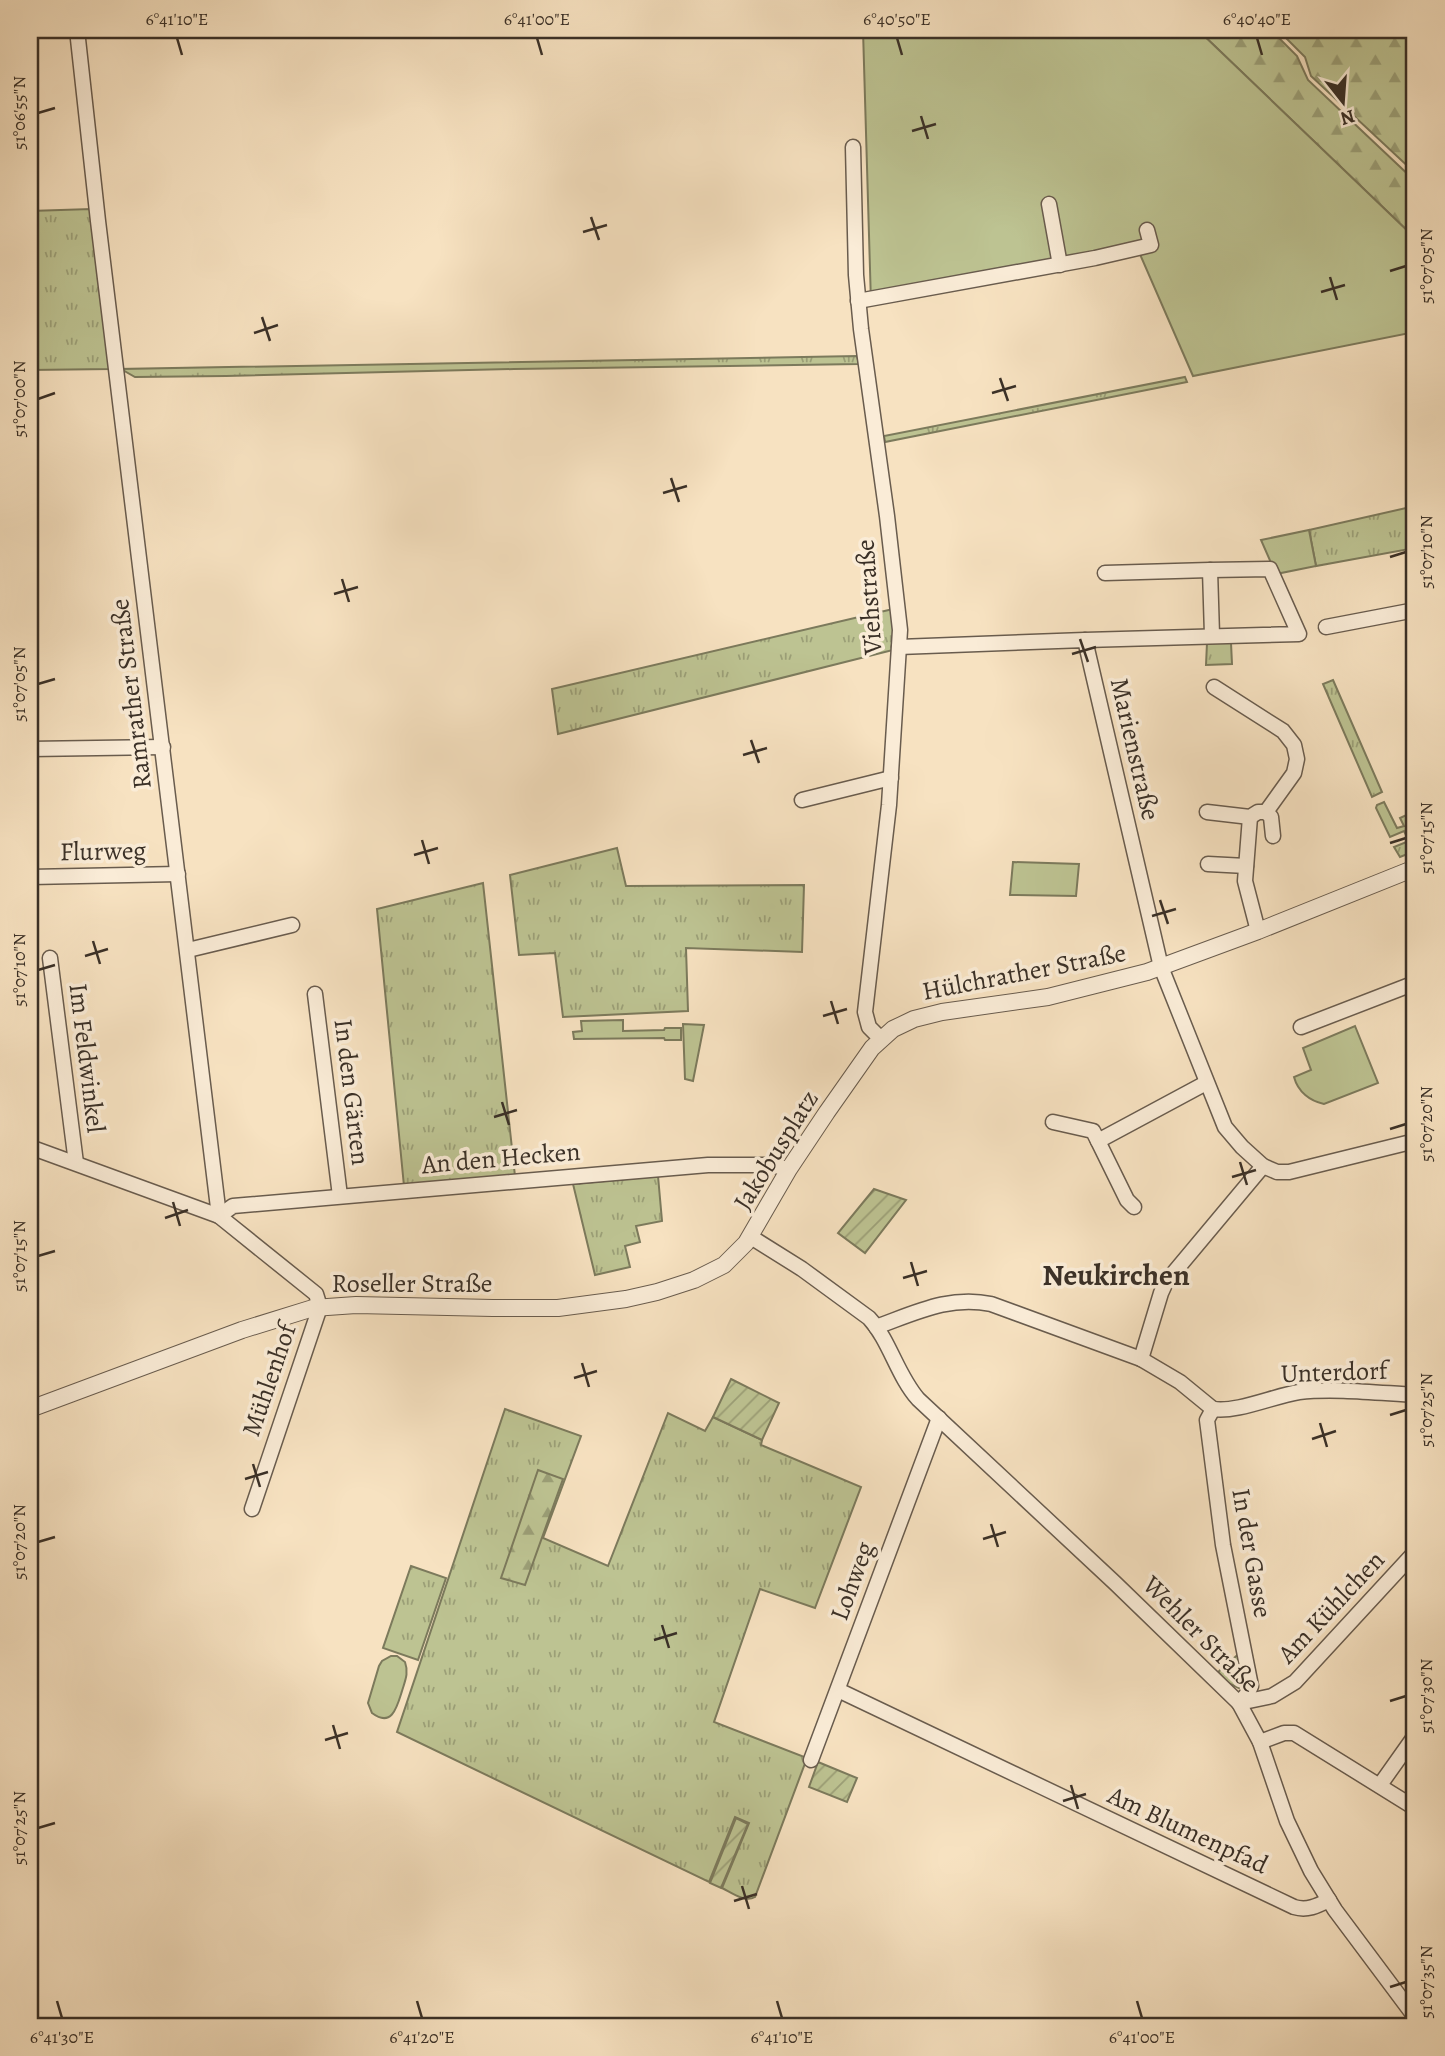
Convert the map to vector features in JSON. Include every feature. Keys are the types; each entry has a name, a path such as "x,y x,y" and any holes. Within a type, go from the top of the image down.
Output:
{"street":[{"name":"Ramrather Straße","path":"77,30 219,1216"},
{"name":"Viehstraße","path":"853,147 858,301 900,621 891,778 865,1012 869,1027 881,1039"},
{"path":"1049,204 1060,265"},
{"path":"858,301 1060,265 1151,245 1147,230"},
{"path":"899,647 1299,634 1270,569 1105,573"},
{"path":"1210,570 1212,635"},
{"path":"1326,626 1415,610"},
{"name":"Marienstraße","path":"1085,640 1161,967 1227,1131 1263,1166"},
{"path":"1207,812 1250,817 1266,812 1294,773 1297,756 1294,745 1283,731 1214,687"},
{"path":"30,749 163,747"},
{"path":"802,800 891,778"},
{"path":"1266,812 1271,820 1273,836"},
{"path":"1250,817 1245,881 1258,931"},
{"path":"1208,864 1246,866"},
{"name":"Hülchrather Straße","path":"881,1039 900,1026 923,1017 966,1007 1063,994 1161,967 1415,868"},
{"name":"Flurweg","path":"30,877 178,874"},
{"path":"188,950 292,925"},
{"name":"Im Feldwinkel","path":"50,958 76,1163"},
{"path":"1301,1027 1415,983"},
{"name":"In den Gärten","path":"315,994 340,1196"},
{"name":"Jakobusplatz","path":"881,1039 789,1169 751,1237 865,1315 876,1327 892,1357"},
{"path":"1098,1141 1206,1083"},
{"path":"1053,1122 1093,1130 1127,1200 1134,1207"},
{"path":"1141,1359 1164,1285 1263,1166 1274,1171 1289,1172 1415,1140"},
{"path":"30,1147 219,1216 308,1286 317,1296 320,1307"},
{"name":"An den Hecken","path":"219,1216 233,1206 708,1164 770,1165 789,1169"},
{"name":"Roseller Straße","path":"30,1409 286,1315 320,1307 364,1305 535,1308 606,1303 657,1292 707,1274 731,1259 751,1237"},
{"path":"876,1327 946,1303 972,1300 1001,1307 1141,1359 1180,1381 1213,1409"},
{"name":"Mühlenhof","path":"251,1509 320,1307"},
{"name":"Wehler Straße","path":"892,1357 912,1391 939,1418 1240,1703 1260,1742 1281,1807 1296,1841 1329,1900 1415,2017"},
{"name":"Unterdorf","path":"1213,1409 1228,1409 1283,1395 1308,1392 1415,1395"},
{"name":"In der Gasse","path":"1213,1409 1207,1420 1221,1531 1251,1686 1240,1703"},
{"name":"Lohweg","path":"811,1760 939,1418"},
{"name":"Am Kühlchen","path":"1240,1703 1272,1696 1295,1682 1415,1552"},
{"name":"Am Blumenpfad","path":"838,1690 1294,1907 1309,1908 1329,1900"},
{"path":"1380,1785 1415,1732"},
{"path":"1260,1742 1283,1733 1294,1733 1415,1808"}],"green space":[{"path":"863,30 1198,30 1415,238 1415,332 1193,376 1139,252 871,303"},
{"path":"1198,30 1271,30 1297,56 1308,80 1415,181 1415,238"},
{"path":"1278,30 1324,30 1328,35 1333,30 1415,30 1415,173 1311,76 1305,57"},
{"path":"91,209 111,369 30,370 30,211"},
{"path":"857,356 859,364 226,376 135,377 121,369"},
{"path":"1185,377 1187,382 885,442 884,436"},
{"path":"1415,506 1415,548 1316,566 1309,530"},
{"path":"1309,530 1316,566 1276,574 1261,540"},
{"path":"893,609 893,650 558,734 552,689"},
{"path":"1207,643 1231,643 1232,664 1206,665"},
{"path":"1333,680 1382,792 1372,797 1323,684"},
{"path":"1384,802 1397,828 1404,826 1400,818 1415,811 1415,851 1400,857 1394,847 1409,841 1404,831 1390,837 1376,808"},
{"path":"617,848 626,886 804,885 802,952 686,948 688,1011 563,1017 555,953 519,955 510,875"},
{"path":"1013,862 1079,864 1076,896 1010,895"},
{"path":"483,883 515,1176 404,1186 377,909"},
{"path":"623,1020 623,1031 681,1028 681,1040 574,1039 573,1032 582,1031 581,1021"},
{"path":"683,1024 704,1025 693,1081 685,1079"},
{"path":"1355,1026 1378,1083 1324,1104 1314,1101 1298,1087 1294,1077 1311,1070 1303,1048"},
{"path":"658,1176 662,1221 636,1226 640,1242 625,1246 630,1267 595,1275 573,1184"},
{"path":"874,1189 906,1200 865,1253 838,1233"},
{"path":"731,1379 779,1403 762,1440 713,1417"},
{"path":"505,1409 581,1436 543,1538 608,1566 668,1413 705,1431 713,1417 762,1440 761,1445 861,1487 815,1608 760,1589 714,1722 807,1758 755,1897 743,1898 722,1888 749,1823 735,1817 709,1882 397,1732"},
{"path":"538,1470 563,1479 525,1585 501,1578"},
{"path":"411,1566 446,1578 418,1660 383,1648"},
{"path":"1242,1651 1246,1683 1239,1688 1228,1683 1218,1672"},
{"path":"391,1656 397,1656 405,1662 407,1673 396,1709 389,1717 384,1718 372,1713 368,1703 379,1666"},
{"path":"818,1762 857,1778 847,1802 809,1787"},
{"path":"736,1818 748,1824 721,1888 710,1883"}],"district":[{"name":"Neukirchen","path":"1116,1275"}]}
